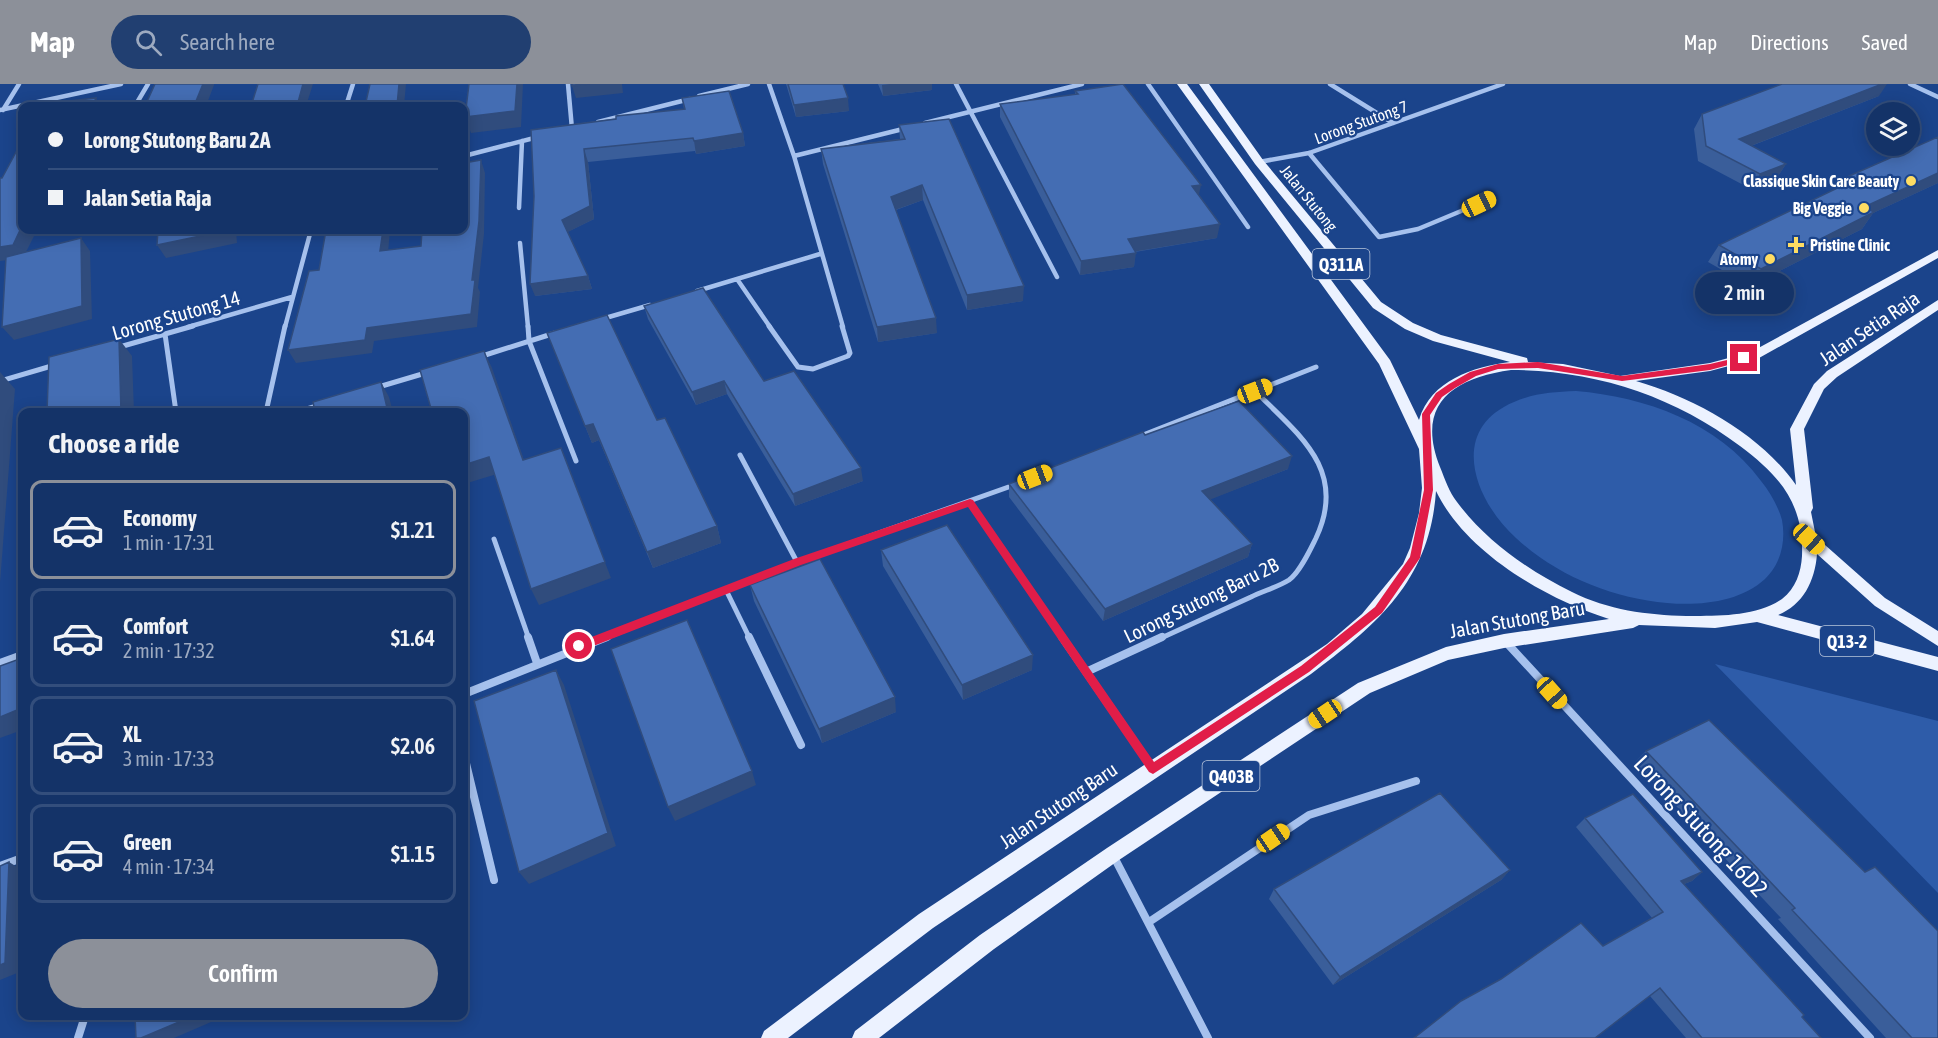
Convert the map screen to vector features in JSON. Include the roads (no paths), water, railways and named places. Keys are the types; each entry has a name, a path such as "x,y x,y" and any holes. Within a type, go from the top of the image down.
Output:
{"main road":[{"name":"Jalan Stutong","path":"1182,84 1321,271 1385,363 1449,504 1505,559 1575,599 1609,614 1647,620"},
{"name":"Jalan Stutong","path":"1204,84 1259,162 1377,305 1409,326 1437,338 1538,365"},
{"name":"Jalan Setia Raja","path":"1622,378 1710,367 1755,355 1938,253"},
{"name":"Jalan Setia Raja","path":"1757,616 1792,601 1805,580 1809,561 1809,539 1797,429 1807,406 1819,387 1832,374 1938,304"},
{"name":"Jalan Stutong Baru","path":"771,1038 926,921 1305,669 1378,610 1415,558 1429,490 1426,414 1439,395 1473,374 1498,367 1538,365"},
{"path":"1538,365 1622,378 1692,409 1743,439 1785,481 1807,520"},
{"name":"Q13-2","path":"1809,539 1881,602 1938,639"},
{"path":"1647,620 1741,621 1757,616"},
{"name":"Q13-2","path":"1757,616 1938,664"},
{"name":"Jalan Stutong Baru","path":"862,1038 987,942 1113,854 1364,688 1446,654 1504,641 1647,620"}],"street":[{"path":"1,110 19,84"},
{"path":"38,102 121,84"},
{"path":"137,102 148,84"},
{"path":"347,102 353,84"},
{"path":"568,84 572,129"},
{"path":"596,123 748,84"},
{"path":"737,279 798,367 804,370 813,369 843,360 850,353 794,156 769,84"},
{"path":"956,84 1057,276"},
{"path":"794,156 1082,84"},
{"path":"1148,84 1248,227"},
{"path":"1330,84 1393,123"},
{"name":"Lorong Stutong 7","path":"1259,162 1309,153 1503,84"},
{"path":"1910,84 1938,97"},
{"path":"1,110 18,106"},
{"path":"562,131 584,126"},
{"path":"468,155 542,136"},
{"path":"519,208 522,141"},
{"path":"1309,153 1379,237 1387,238 1490,199"},
{"path":"267,408 291,297 310,234"},
{"path":"520,243 529,341 576,461"},
{"path":"694,292 820,254"},
{"name":"Lorong Stutong 14","path":"108,350 291,297"},
{"path":"595,321 661,302"},
{"path":"474,358 562,331"},
{"path":"165,334 175,408"},
{"path":"0,381 63,363"},
{"path":"1134,438 1316,367"},
{"path":"363,392 441,368"},
{"name":"Lorong Stutong Baru 2B","path":"1086,672 1290,579 1312,550 1326,519 1326,473 1308,444 1255,391"},
{"path":"310,408 330,402"},
{"path":"740,455 797,562"},
{"path":"468,692 537,663 797,562 1024,481"},
{"path":"970,502 1153,769"},
{"path":"494,539 537,663"},
{"path":"726,590 801,745"},
{"name":"Lorong Stutong 16D2","path":"1504,641 1869,1038"},
{"path":"0,663 18,656"},
{"path":"468,772 494,880"},
{"path":"1149,922 1309,814 1416,781"},
{"path":"1113,854 1208,1038"},
{"path":"0,866 18,859"},
{"path":"78,1038 84,1020"}],"place":[{"name":"Classique Skin Care Beauty","path":"1911,181"},
{"name":"Big Veggie","path":"1864,208"},
{"name":"Pristine Clinic","path":"1796,245"},
{"name":"Atomy","path":"1770,259"}]}
